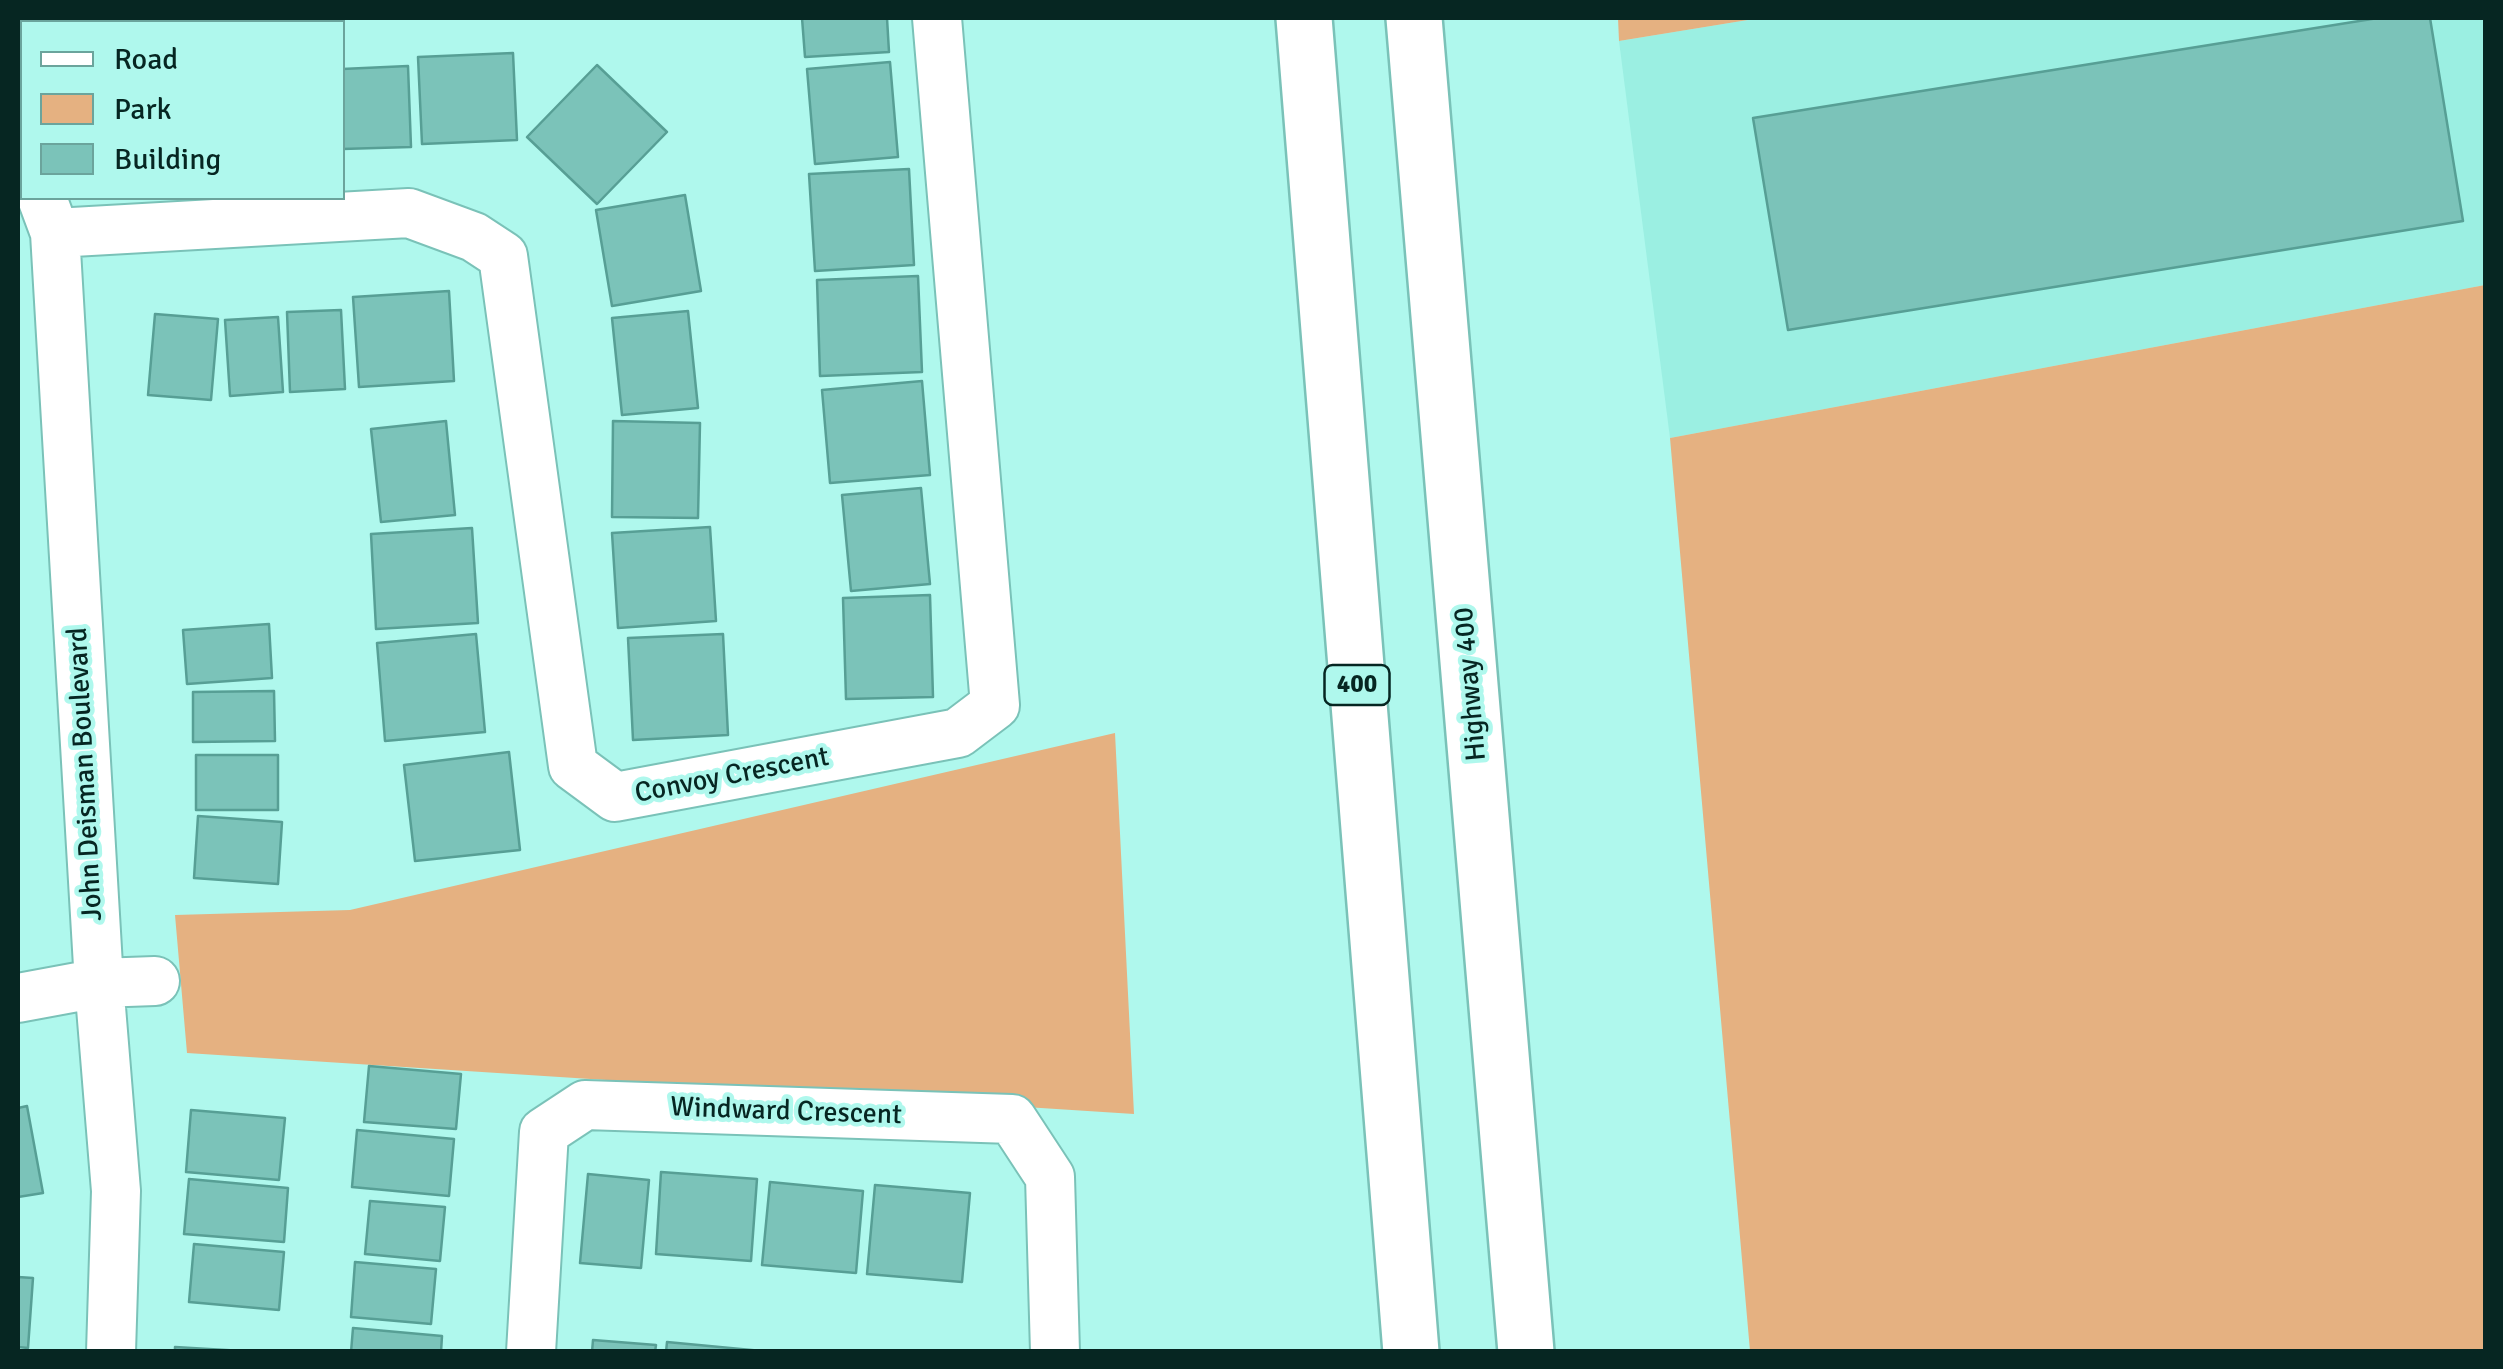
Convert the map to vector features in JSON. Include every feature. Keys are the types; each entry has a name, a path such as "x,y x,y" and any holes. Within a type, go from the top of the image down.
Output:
{"highway":[{"name":"400","path":"1304,18 1411,1352"},
{"name":"Highway 400","path":"1414,18 1526,1352"},
{"path":"1522,1287 1547,1352"}],"street":[{"name":"Convoy Crescent","path":"48,216 409,213 474,237 504,256 572,766 615,798 958,733 995,705 936,18"},
{"name":"John Deisman Boulevard","path":"48,216 116,1191 111,1352"},
{"path":"18,998 99,983 155,981"},
{"name":"Windward Crescent","path":"531,1352 544,1132 585,1105 1012,1119 1050,1177 1054,1352"}],"shaded area":[{"path":"1760,18 2485,18 2485,285 1670,438 1619,41"}],"green space":[{"path":"1618,18 1760,18 1619,41"},
{"path":"2485,285 2485,1351 1750,1351 1670,438"},
{"path":"1115,733 1134,1114 187,1053 175,915 350,910"}],"building":[{"path":"802,18 887,18 889,52 805,57"},
{"path":"2378,18 2430,18 2463,221 1788,330 1753,118"},
{"path":"513,53 517,140 422,144 418,57"},
{"path":"890,62 898,157 815,164 807,69"},
{"path":"597,65 667,132 597,204 527,137"},
{"path":"408,66 411,147 345,149 345,69"},
{"path":"909,169 914,265 815,271 809,174"},
{"path":"685,195 701,291 612,306 596,210"},
{"path":"918,276 922,372 820,376 817,280"},
{"path":"449,291 454,381 359,387 353,297"},
{"path":"341,310 345,389 290,392 287,312"},
{"path":"688,311 698,408 622,415 612,318"},
{"path":"155,314 218,319 211,400 148,395"},
{"path":"278,317 283,392 230,396 225,320"},
{"path":"922,381 930,475 830,483 822,390"},
{"path":"446,421 455,515 381,522 371,429"},
{"path":"613,421 700,423 698,518 612,517"},
{"path":"921,488 930,584 851,591 842,495"},
{"path":"710,527 716,621 618,628 612,533"},
{"path":"472,528 478,623 376,629 371,534"},
{"path":"930,595 933,697 846,699 843,598"},
{"path":"269,624 272,678 187,684 183,630"},
{"path":"476,634 485,732 385,741 377,643"},
{"path":"723,634 728,735 633,740 628,638"},
{"path":"274,691 275,741 193,742 193,692"},
{"path":"509,752 520,850 415,861 404,765"},
{"path":"196,755 278,755 278,810 196,810"},
{"path":"198,816 282,822 278,884 194,878"},
{"path":"369,1066 461,1074 456,1129 364,1122"},
{"path":"27,1106 43,1193 18,1197 18,1108"},
{"path":"191,1110 285,1118 279,1180 186,1172"},
{"path":"357,1130 454,1139 449,1196 352,1187"},
{"path":"661,1172 757,1179 751,1261 656,1254"},
{"path":"588,1174 649,1180 641,1268 580,1263"},
{"path":"189,1179 288,1188 284,1242 184,1234"},
{"path":"770,1182 863,1191 856,1273 762,1265"},
{"path":"875,1185 970,1193 962,1282 867,1274"},
{"path":"370,1201 445,1207 440,1261 365,1254"},
{"path":"194,1244 284,1252 279,1310 189,1302"},
{"path":"355,1262 436,1269 431,1324 351,1317"},
{"path":"18,1277 33,1278 28,1348 18,1347"},
{"path":"353,1328 442,1336 441,1352 351,1352"},
{"path":"593,1340 656,1345 655,1352 592,1352"},
{"path":"667,1342 762,1351 762,1352 666,1352"},
{"path":"175,1347 243,1351 243,1352 175,1352"}]}
